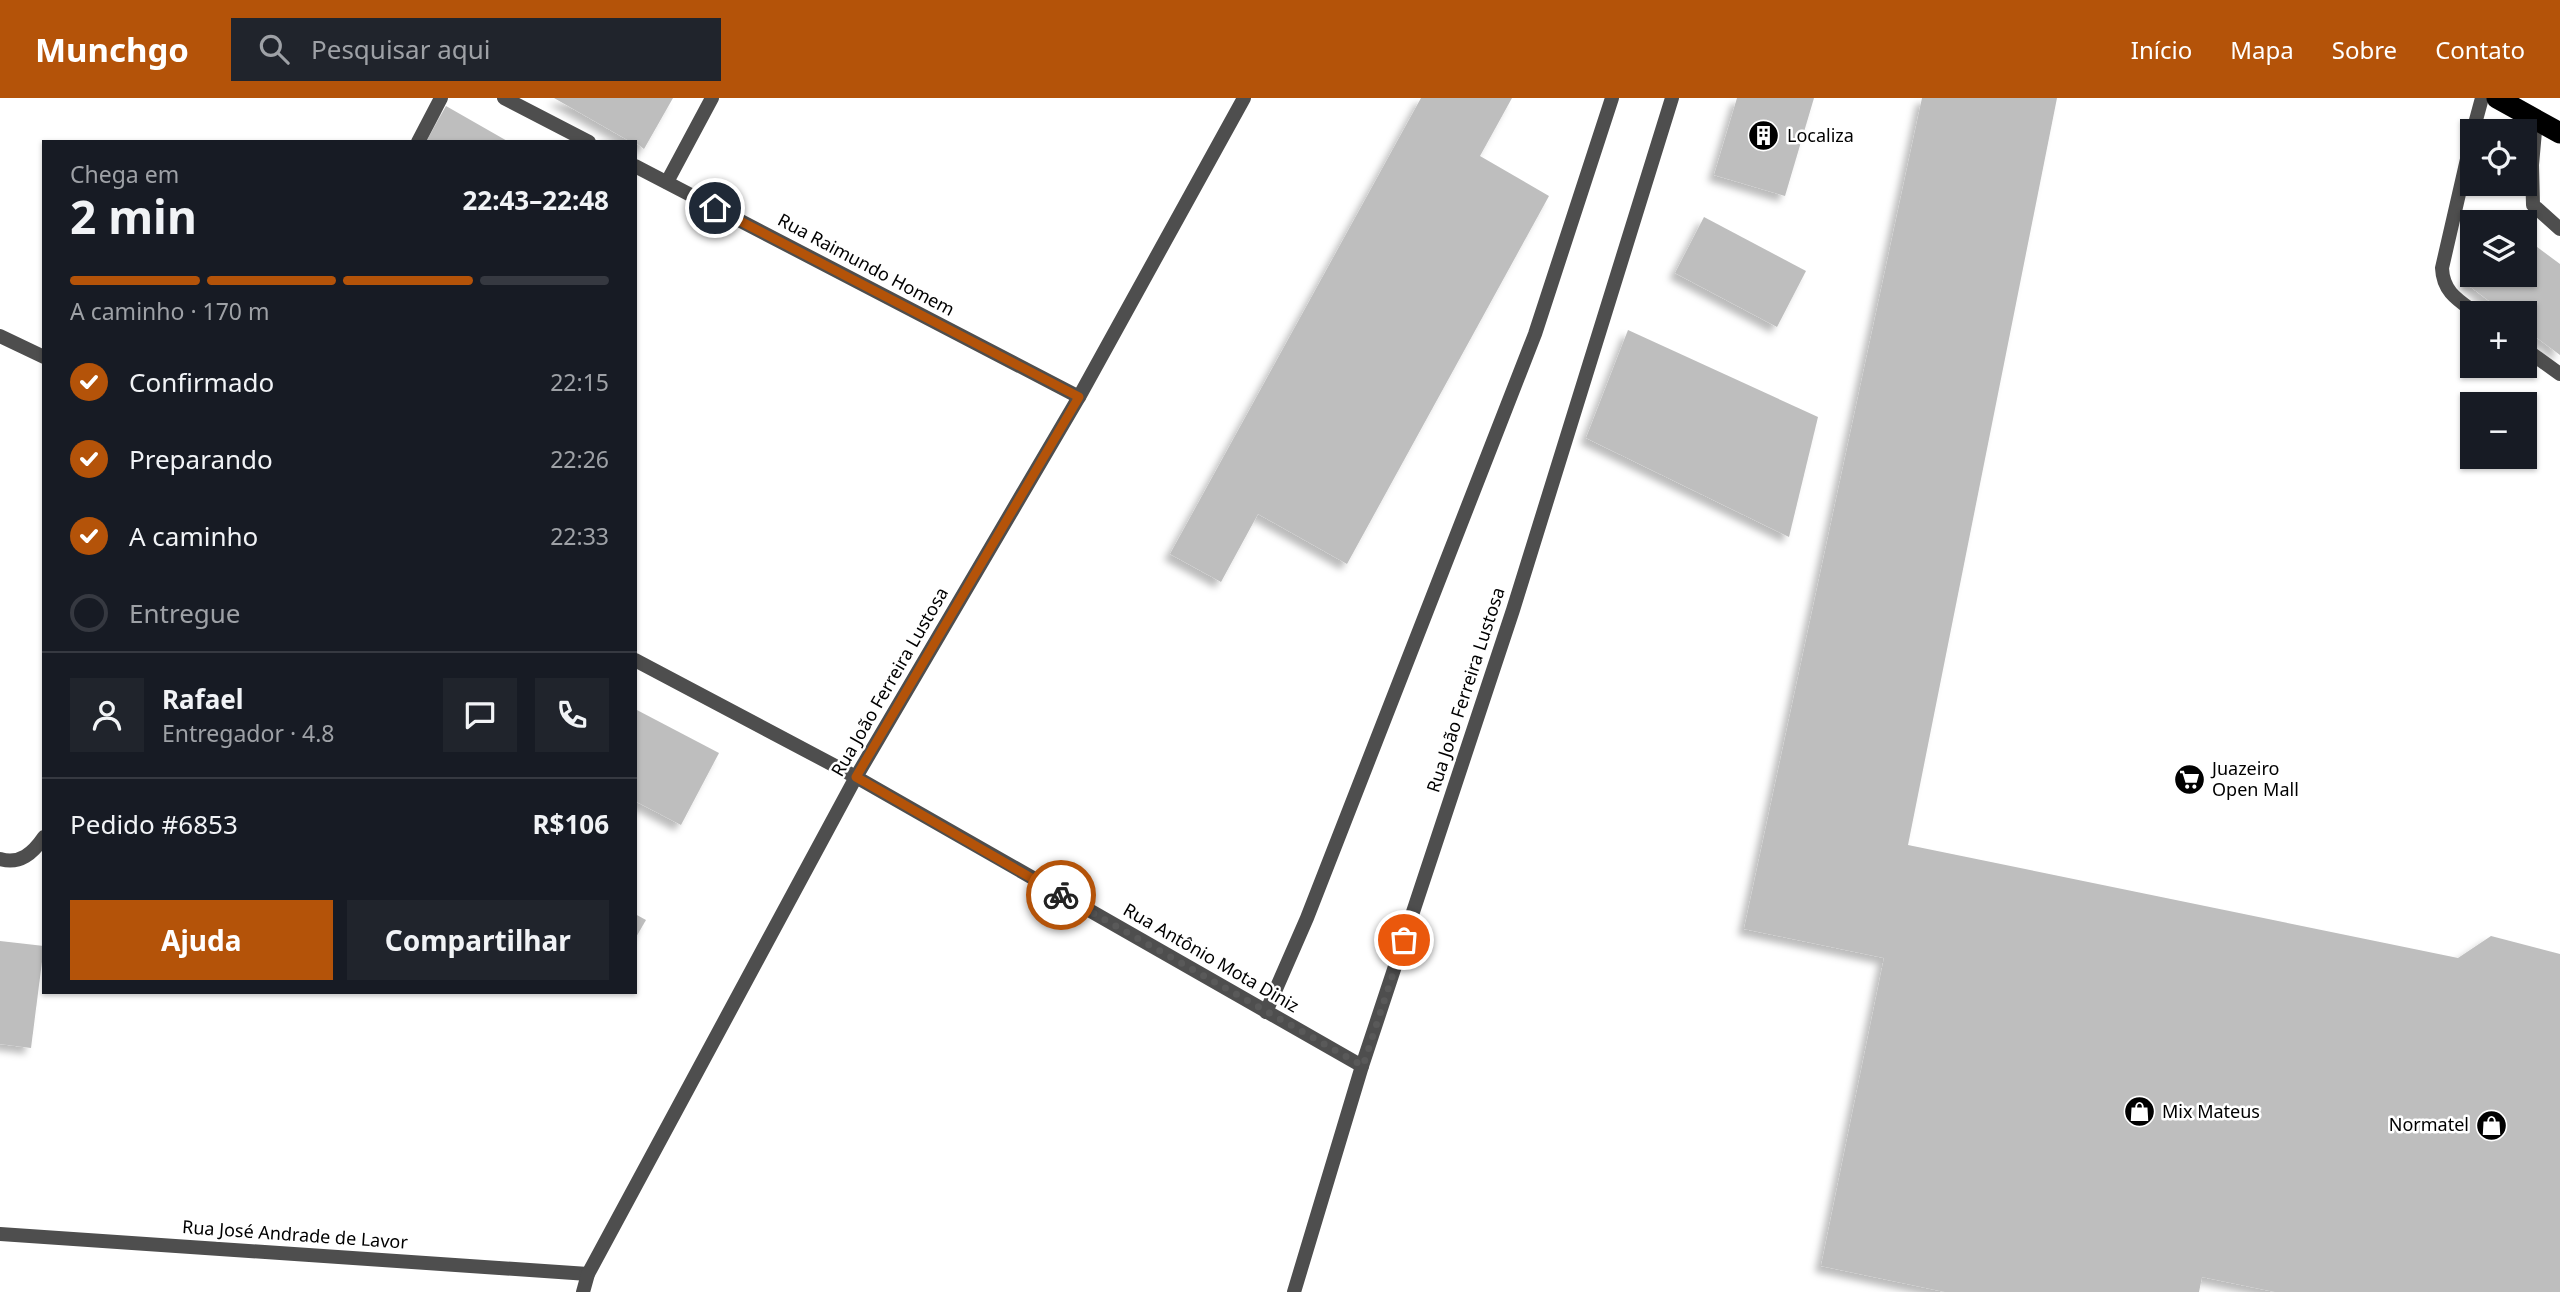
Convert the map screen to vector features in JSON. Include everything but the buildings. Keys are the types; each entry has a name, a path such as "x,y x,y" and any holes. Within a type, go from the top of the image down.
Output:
{"highway":[{"path":"2497,98 2534,119"},
{"path":"2537,121 2560,133"}],"street":[{"path":"419,140 441,98"},
{"path":"505,98 585,140"},
{"path":"667,182 712,98"},
{"name":"Rua João Ferreira Lustosa","path":"583,1292 588,1273 856,777 1079,397 1244,98"},
{"path":"1266,1012 1307,918 1535,334 1612,98"},
{"name":"Rua João Ferreira Lustosa","path":"1294,1292 1363,1066 1513,610 1672,98"},
{"path":"2476,119 2482,98"},
{"name":"Rua Raimundo Homem","path":"637,167 1079,397"},
{"path":"2460,189 2442,268 2443,281 2451,295 2460,301"},
{"path":"2533,196 2533,205 2560,229"},
{"path":"0,336 42,356"},
{"path":"2537,358 2560,374"},
{"name":"Rua Antônio Mota Diniz","path":"637,661 856,777 1363,1066"},
{"path":"0,859 9,862 19,860 42,840"},
{"name":"Rua José Andrade de Lavor","path":"0,1234 588,1273"}],"way so far":[{"path":"1061,895 1363,1066 1404,940"}],"place":[{"name":"Localiza","path":"1764,136"},
{"name":"Juazeiro Open Mall","path":"2189,779"},
{"name":"Mix Mateus","path":"2139,1112"},
{"name":"Normatel","path":"2492,1125"}],"route":[{"path":"715,208 1079,397 856,777 1061,895"}]}
